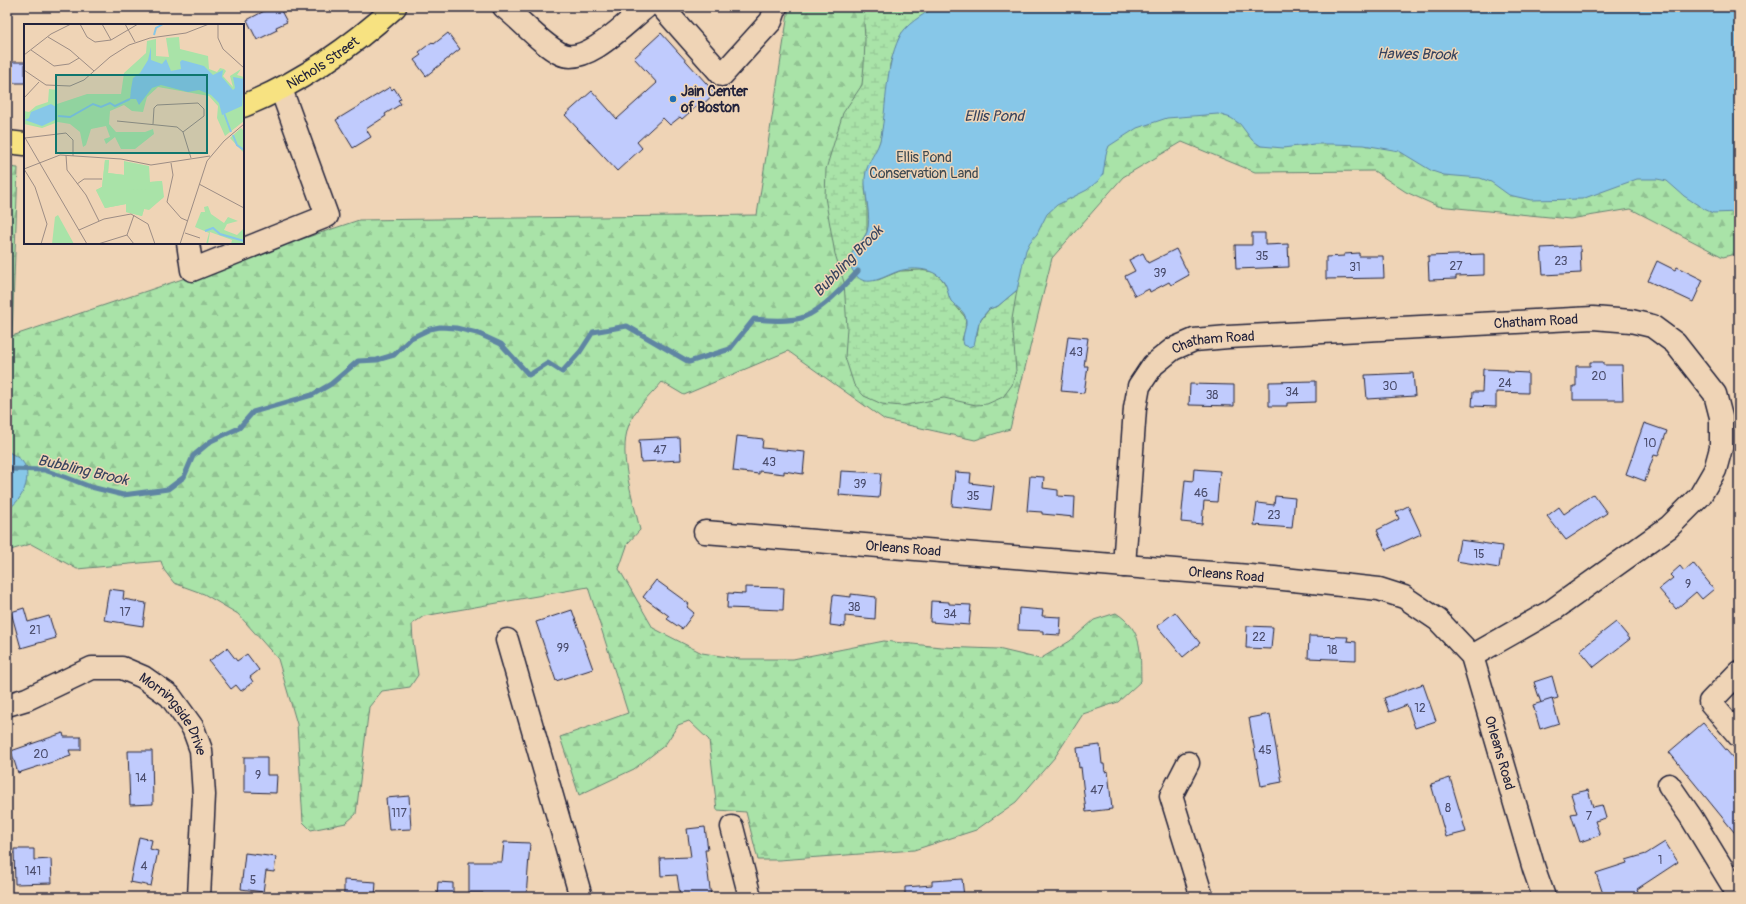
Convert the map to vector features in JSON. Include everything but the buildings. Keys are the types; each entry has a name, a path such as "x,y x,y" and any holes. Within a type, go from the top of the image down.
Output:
{"main road":[{"name":"Nichols Street","path":"244,106 281,89 308,74 357,40 394,7"},
{"path":"7,142 24,144"}],"street":[{"path":"504,7 551,48 562,54 571,56 591,51 646,7"},
{"path":"662,7 722,75 771,21 776,7"},
{"path":"188,244 192,270 327,216 281,89"},
{"name":"Chatham Road","path":"1124,566 1135,408 1139,386 1153,365 1173,349 1194,340 1228,337 1593,318 1631,320 1652,326 1675,343 1715,394 1721,417 1721,448 1715,470 1700,496 1669,527 1552,610 1472,656"},
{"name":"Orleans Road","path":"705,532 1274,578 1379,589 1404,598 1438,620 1472,656 1534,869 1544,897"},
{"path":"507,640 581,897"},
{"name":"Morningside Drive","path":"7,705 27,699 92,668 122,668 143,677 170,696 193,728 202,750 204,795 199,897"},
{"path":"1739,672 1710,702 1739,736"},
{"path":"1188,763 1171,796 1202,897"},
{"path":"1669,785 1691,817 1717,862 1739,893"},
{"path":"732,827 750,897"}],"green space":[{"name":"Ellis Pond Conservation Land","path":"789,7 1739,7 1739,253 1723,257 1631,209 1570,219 1437,206 1406,192 1374,171 1255,172 1182,142 1123,177 1052,258 1010,429 975,440 885,420 788,351 684,395 662,382 638,409 627,430 625,458 630,488 640,530 628,543 619,569 653,628 702,653 740,659 793,659 884,641 941,647 998,649 1040,659 1070,641 1094,620 1116,613 1132,627 1139,643 1141,681 1118,702 1083,714 1055,757 1016,802 976,830 914,850 779,860 758,860 746,812 717,810 709,740 689,721 678,725 665,745 634,769 579,795 560,737 628,713 588,587 424,616 412,624 418,675 410,687 382,691 369,707 356,814 346,823 311,830 303,822 297,724 278,659 238,614 204,594 174,583 164,570 161,561 77,569 31,544 7,551 7,167 18,168 12,336 359,220 757,215"},
{"path":"863,7 935,7 900,36 890,64 887,102 881,138 865,189 867,202 867,232 850,261 855,275 878,280 900,271 921,270 933,272 941,278 946,285 950,299 965,317 966,326 962,340 977,335 979,323 989,309 998,306 1017,290 1012,319 1016,371 1012,385 1003,397 987,404 976,405 944,398 901,406 882,404 864,396 854,385 845,357 847,328 844,282 835,254 825,197 826,169 843,113 862,85 865,39"}],"water":[{"name":"Ellis Pond","path":"935,7 1739,7 1739,212 1713,213 1684,196 1667,181 1657,179 1637,179 1582,199 1531,200 1509,195 1491,182 1480,178 1444,175 1432,171 1399,151 1364,145 1314,144 1283,148 1261,146 1252,140 1240,124 1231,118 1218,114 1167,118 1137,128 1109,146 1106,154 1103,174 1098,181 1087,190 1057,205 1047,214 1037,234 1030,242 1026,250 1017,290 998,306 989,309 979,323 974,345 969,347 964,345 963,341 966,324 965,316 963,312 951,301 945,284 938,275 922,269 910,269 899,271 876,280 865,281 860,279 855,274 851,267 850,261 853,251 867,232 869,219 865,178 870,161 880,141 889,73 894,49 905,28"},
{"path":"7,450 22,461 27,474 25,488 22,495 12,506 7,509"}],"waterway":[{"name":"Bubbling Brook","path":"7,469 44,470 91,487 123,495 168,489 184,477 193,456 211,441 239,428 253,412 312,395 331,384 358,361 377,360 394,355 411,338 430,329 440,327 456,328 477,333 501,344 529,375 548,363 562,372 580,352 593,332 627,326 689,362 730,349 754,319 789,320 801,318 816,311 847,284 858,271"}],"place":[{"name":"Jain Center of Boston","path":"673,99"}],"water label":[{"name":"Hawes Brook","path":"1417,54"}]}
